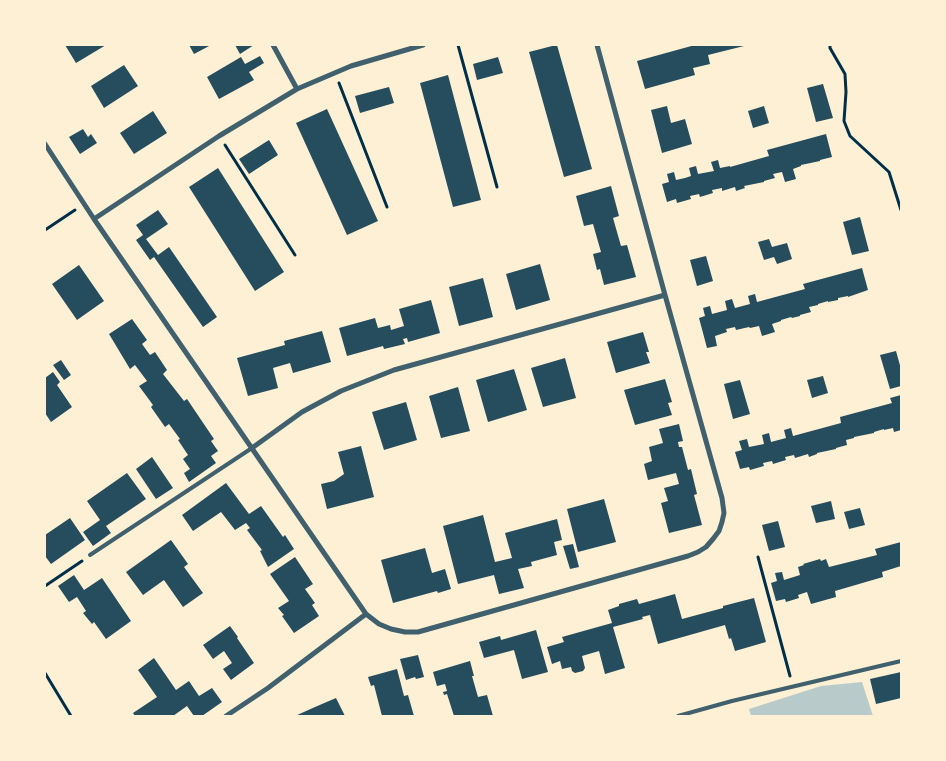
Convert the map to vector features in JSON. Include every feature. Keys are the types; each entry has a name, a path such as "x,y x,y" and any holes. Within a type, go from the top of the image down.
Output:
{"street":[{"path":"273,45 297,89"},
{"path":"94,219 219,136 297,89 351,66 423,45"},
{"path":"45,144 94,219 366,614 379,624 391,629 418,632 688,556 706,547 713,540 722,522 724,513 722,498 597,45"},
{"path":"252,448 302,412 341,391 394,370 665,295"},
{"path":"226,716 268,688 366,614"}],"lane":[{"path":"90,555 252,448"},
{"path":"678,716 732,700 901,661"}],"path":[{"path":"458,45 497,186"},
{"path":"830,45 846,74 844,121 850,136 889,172 901,210"},
{"path":"335,73 387,206"},
{"path":"219,136 295,255"},
{"path":"45,230 84,204"},
{"path":"45,586 90,555"},
{"path":"758,557 793,687"},
{"path":"45,673 71,716"}],"shaded area":[{"path":"862,682 873,716 751,716 749,709 821,686"}],"building":[{"path":"65,45 106,45 76,63"},
{"path":"189,45 211,45 194,54"},
{"path":"235,45 254,45 240,54"},
{"path":"557,45 592,169 564,177 529,52"},
{"path":"695,45 744,46 708,55 710,64 693,68 695,75 645,89 637,61"},
{"path":"260,56 264,63 249,72 254,80 219,99 207,77 241,57 245,64"},
{"path":"498,57 503,73 477,80 473,64"},
{"path":"124,65 138,86 104,108 91,86"},
{"path":"448,75 481,200 453,207 420,83"},
{"path":"823,84 833,118 816,122 807,88"},
{"path":"389,87 394,103 360,113 355,96"},
{"path":"667,106 671,123 685,119 692,144 662,153 651,110"},
{"path":"764,106 769,123 753,128 748,111"},
{"path":"327,109 378,221 347,235 296,123"},
{"path":"153,111 167,133 134,154 120,133"},
{"path":"83,129 88,137 91,134 97,143 80,154 69,137"},
{"path":"826,134 832,157 793,169 796,179 785,182 782,172 773,174 775,178 744,186 745,188 736,191 735,187 722,191 722,188 712,190 713,193 700,197 699,194 690,196 691,199 677,203 676,199 667,202 662,184 669,182 667,174 674,172 676,180 691,176 689,168 696,166 698,174 714,171 711,162 718,160 720,168 730,167 769,156 767,150"},
{"path":"269,140 278,155 249,174 239,159"},
{"path":"218,168 284,272 255,291 189,187"},
{"path":"611,186 619,216 613,218 621,246 627,245 636,277 604,285 600,269 597,270 593,254 601,252 593,224 584,226 576,196"},
{"path":"158,210 168,224 146,239 158,255 169,247 217,317 203,327 154,257 150,260 136,240 143,235 136,225"},
{"path":"860,217 869,251 852,255 843,222"},
{"path":"769,239 772,247 787,243 792,259 777,264 774,257 764,260 758,242"},
{"path":"706,256 713,281 697,286 690,260"},
{"path":"540,264 550,300 516,310 506,274"},
{"path":"79,265 104,301 77,320 52,284"},
{"path":"862,268 868,290 809,307 811,312 772,324 775,332 762,336 759,326 736,330 735,327 726,329 727,332 715,336 717,346 707,348 699,318 705,316 703,308 710,306 712,314 727,310 725,301 732,299 735,308 750,304 748,296 755,294 757,302 805,289 803,284"},
{"path":"483,278 493,317 459,326 449,287"},
{"path":"431,300 440,333 408,342 407,338 403,339 405,344 384,349 383,346 347,356 339,328 375,318 378,328 390,325 391,330 404,326 399,309"},
{"path":"132,319 147,340 142,344 150,355 155,352 167,370 163,374 184,401 187,399 214,439 211,441 218,451 211,456 216,463 189,482 184,473 190,469 183,459 188,455 178,440 180,439 169,424 165,427 151,407 153,405 139,386 147,381 135,365 130,369 109,334"},
{"path":"322,331 331,362 293,373 290,363 273,368 278,388 248,396 237,358 285,345 284,341"},
{"path":"643,332 650,363 616,373 607,342"},
{"path":"896,351 901,369 901,386 890,389 880,355"},
{"path":"565,358 576,398 543,407 531,368"},
{"path":"61,360 71,375 64,380 53,365"},
{"path":"514,369 527,410 488,422 476,380"},
{"path":"53,372 60,382 57,385 72,407 51,422 45,413 45,378"},
{"path":"823,376 828,393 812,398 807,380"},
{"path":"665,379 672,402 668,403 672,415 635,425 624,390"},
{"path":"740,380 750,414 733,419 724,384"},
{"path":"458,387 470,431 441,438 429,396"},
{"path":"901,395 901,430 894,432 893,428 884,429 854,437 846,440 847,445 809,457 808,454 795,458 794,455 785,457 786,460 773,464 772,461 763,463 764,466 750,470 749,467 740,469 735,452 742,450 739,441 747,439 749,447 764,444 762,435 769,433 771,442 786,438 784,430 791,428 793,436 841,423 840,417 892,403 890,398"},
{"path":"406,402 417,440 384,450 372,412"},
{"path":"679,424 683,441 678,442 679,447 682,447 688,470 691,469 697,494 694,495 702,525 669,533 661,503 668,501 664,488 679,484 676,473 648,480 644,464 652,461 649,447 663,443 659,429"},
{"path":"361,446 374,497 327,509 321,484 334,481 344,474 338,452"},
{"path":"152,457 173,488 156,499 136,469"},
{"path":"127,473 146,499 106,526 111,533 93,546 83,532 100,520 87,501"},
{"path":"226,483 249,514 261,506 294,549 268,567 260,551 262,550 247,530 250,528 246,523 235,530 221,512 193,531 182,515"},
{"path":"604,499 616,542 578,552 567,509"},
{"path":"831,501 835,519 816,523 811,506"},
{"path":"860,508 865,525 849,529 844,512"},
{"path":"483,515 495,562 512,558 505,533 557,519 562,540 554,542 557,555 531,562 532,566 518,569 524,588 499,594 494,575 458,584 443,526"},
{"path":"70,518 85,540 51,564 45,556 45,535"},
{"path":"778,521 785,547 769,551 762,525"},
{"path":"171,540 188,564 184,567 203,593 183,607 164,580 143,595 126,572"},
{"path":"901,542 901,566 882,572 883,577 835,591 836,597 811,604 807,592 798,595 799,598 786,602 785,599 776,601 771,583 777,581 775,573 782,572 784,580 800,575 798,567 803,564 826,559 829,567 877,555 875,549"},
{"path":"573,544 579,567 570,569 563,546"},
{"path":"425,548 432,573 445,569 451,589 393,603 381,560"},
{"path":"295,557 313,584 305,589 315,603 312,605 319,616 294,633 278,608 289,601 270,574"},
{"path":"74,575 84,590 102,578 131,621 106,639 94,622 92,624 83,613 86,611 77,597 69,602 58,586"},
{"path":"675,594 682,619 754,598 766,642 735,651 725,625 658,644 650,615 642,617 643,619 613,627 625,668 605,674 599,651 582,656 585,668 583,671 575,673 571,667 562,669 560,661 552,664 547,647 564,642 562,637 612,623 608,610 619,606 619,604 637,599 639,604"},
{"path":"230,626 254,663 231,680 223,669 232,663 224,651 213,659 203,645"},
{"path":"536,630 548,672 522,679 514,650 484,658 479,642 500,636 501,640"},
{"path":"418,655 424,677 406,680 400,659"},
{"path":"154,658 176,690 189,681 199,696 212,688 222,702 202,716 194,716 187,706 173,716 135,716 133,713 157,697 138,670"},
{"path":"470,661 478,697 487,695 493,716 454,716 447,694 444,695 443,692 447,691 445,684 437,686 433,672"},
{"path":"397,669 404,696 408,695 414,716 382,716 374,685 371,686 368,677"},
{"path":"901,672 901,698 876,704 870,679"},
{"path":"336,698 345,716 295,716 315,707"}]}
